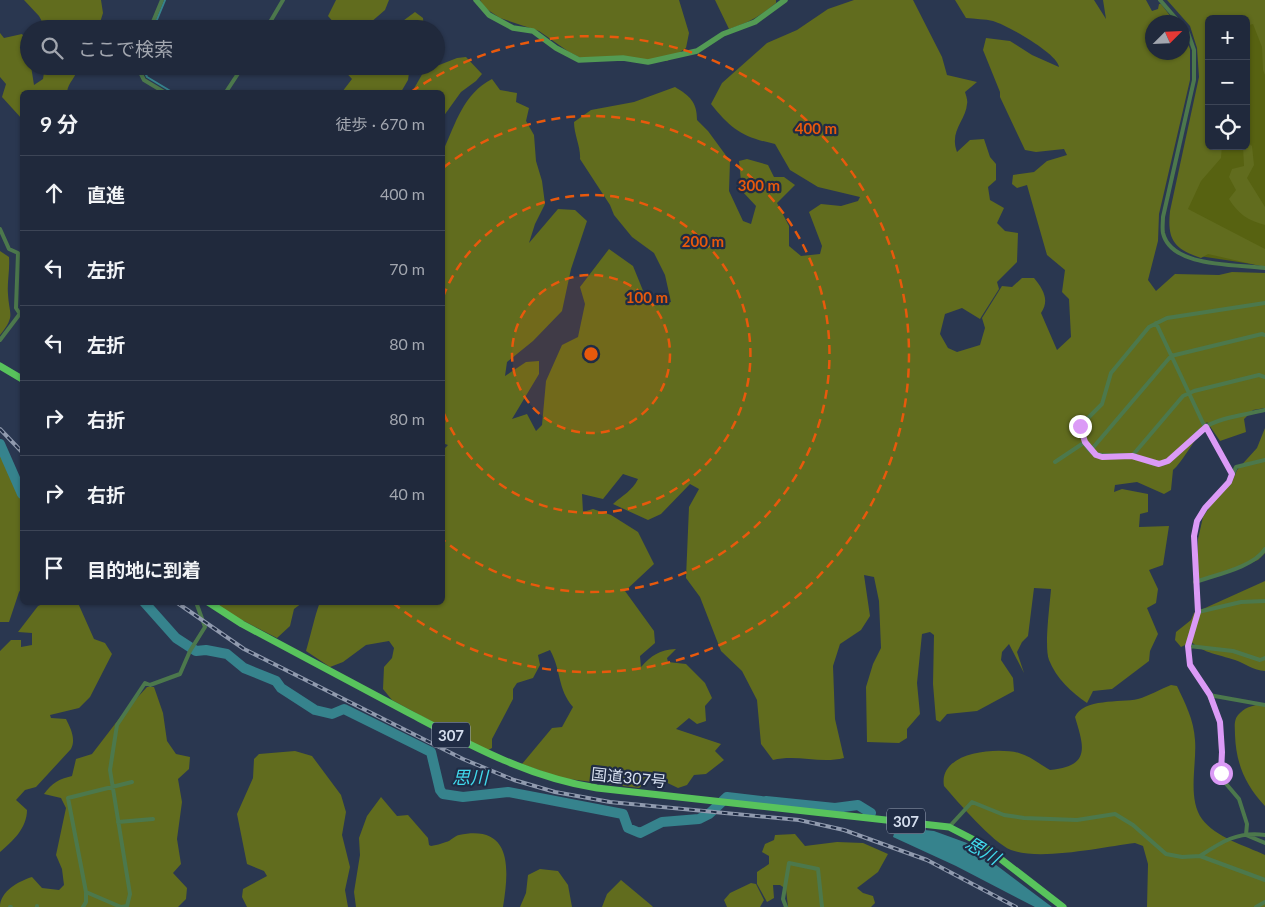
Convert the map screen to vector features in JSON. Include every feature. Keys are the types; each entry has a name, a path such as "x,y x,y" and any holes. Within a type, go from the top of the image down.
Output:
{"highway":[{"path":"0,366 20,378"},
{"name":"国道307号","path":"213,605 250,628 508,764 573,784 949,827 980,843 1063,907"}],"main road":[{"path":"476,0 489,15 497,20 512,28 533,31 556,48 579,60 623,58 648,62 697,51 723,34 755,22 785,0"}],"street":[{"path":"154,20 162,0"},
{"path":"271,20 283,0"},
{"path":"1160,0 1173,15"},
{"path":"1190,39 1194,50 1194,80 1163,217 1163,233 1171,247 1185,257 1200,261 1265,268"},
{"path":"142,75 144,80 161,90"},
{"path":"227,90 236,75"},
{"path":"0,228 9,249 18,252 16,308 20,311"},
{"path":"1265,303 1167,318 1149,327 1110,373 1102,404 1080,426 1085,442 1091,450 1102,457 1132,456 1154,464 1164,464 1206,427 1265,410"},
{"path":"0,340 20,313"},
{"path":"1156,323 1188,393 1232,474"},
{"path":"1091,450 1171,356 1262,334 1265,335"},
{"path":"1132,456 1183,396 1188,393 1259,375 1265,377"},
{"path":"1055,462 1085,442"},
{"path":"1246,836 1247,824 1239,799 1236,793 1222,779 1220,722 1210,695 1190,665 1188,646 1198,612 1194,536 1197,521 1205,508 1229,482 1236,467 1265,460"},
{"path":"1195,582 1244,564 1256,558 1265,549"},
{"path":"1198,612 1242,602 1265,601"},
{"path":"86,892 121,907 127,906 130,894 112,786 112,751 117,725 146,683 150,685 180,674 190,651 205,627 197,605"},
{"path":"1188,646 1233,651 1260,660 1265,658"},
{"path":"1210,695 1265,705"},
{"path":"83,907 86,902 86,892 68,798 132,782"},
{"path":"949,827 972,802 1004,814 1024,818 1077,820 1116,814 1139,830 1163,853 1177,856 1200,856 1265,880"},
{"path":"118,822 153,820"},
{"path":"1200,856 1223,840 1255,834 1265,835"},
{"path":"1246,836 1265,843"},
{"path":"786,907 783,899 790,863 818,869 822,907"},
{"path":"1256,907 1265,902"}],"green space":[{"path":"24,0 101,0 103,13 101,20 41,20"},
{"path":"336,0 389,0 385,10 373,20 332,20 328,16"},
{"path":"480,0 679,0 689,33 686,48 667,61 583,59 569,52 539,31 500,18 485,8"},
{"path":"715,0 776,0 776,3 754,19 729,29"},
{"path":"854,0 913,0 942,57 947,75 977,82 965,92 966,110 956,132 955,145 957,152 970,140 984,139 990,157 996,164 996,180 988,187 990,200 1004,208 997,223 1005,231 1018,233 1017,262 997,282 999,289 980,319 962,308 945,314 940,334 948,348 957,352 980,345 985,328 982,318 1002,286 1012,287 1022,278 1034,278 1043,290 1045,304 1041,313 1057,350 1071,337 1069,299 1062,292 1065,270 1047,255 1027,185 1017,188 1012,184 1013,175 1034,172 1047,161 1067,155 1064,149 1036,152 1025,150 1000,97 1000,92 983,50 986,38 1010,41 1032,55 1059,67 1050,55 1009,28 993,21 966,18 955,0 1094,0 1106,19 1103,0 1146,0 1152,11 1158,9 1159,4 1161,4 1170,15 1145,15 1145,60 1190,60 1190,80 1159,214 1158,241 1148,280 1156,291 1175,274 1265,273 1265,408 1253,410 1244,419 1246,432 1220,441 1207,422 1173,470 1171,490 1164,494 1137,482 1115,485 1114,492 1122,489 1148,494 1148,512 1140,514 1139,527 1169,526 1163,565 1149,570 1158,589 1156,603 1147,608 1158,634 1150,651 1149,661 1112,689 1093,691 1087,703 1065,684 1052,667 1047,646 1051,589 1034,588 1028,636 1022,642 1017,652 1024,673 1009,644 1002,652 1001,660 1013,678 1014,691 977,711 947,714 940,722 936,720 933,684 934,635 930,632 922,634 917,683 920,714 907,729 907,738 899,743 867,742 866,687 873,664 881,648 879,601 874,577 864,575 870,616 861,630 840,644 833,666 835,719 844,758 826,760 782,758 773,760 761,744 757,700 742,671 721,651 700,597 686,578 689,507 699,489 690,484 661,514 648,520 613,504 630,490 638,479 623,474 603,499 582,494 583,512 593,509 611,515 638,532 654,564 625,591 654,631 655,643 640,656 641,667 656,654 676,649 667,658 668,662 686,664 705,683 712,698 705,706 706,721 697,724 689,718 676,729 721,744 715,751 724,760 706,774 694,775 687,785 678,788 653,776 639,788 561,778 522,764 552,728 562,727 573,707 564,693 550,650 538,655 540,665 533,678 517,683 513,689 513,699 492,739 492,748 486,751 392,700 383,689 384,667 392,658 394,648 389,641 366,645 343,662 330,667 306,651 319,605 445,605 445,448 448,445 445,444 445,147 467,101 482,85 492,79 500,90 517,93 516,102 529,108 526,121 534,135 536,161 542,181 545,204 535,224 529,243 558,209 575,210 587,221 571,269 562,311 533,341 507,362 505,376 526,362 539,361 539,374 512,419 527,414 536,431 542,425 546,381 562,345 578,337 585,304 580,287 609,249 633,266 646,298 655,305 671,302 665,275 654,253 632,237 614,215 610,205 580,159 574,122 591,110 634,102 675,87 692,100 696,109 697,120 708,131 730,161 729,191 743,221 751,224 756,206 742,191 739,161 747,159 768,165 774,177 784,177 795,185 777,203 789,226 789,246 801,256 820,254 822,246 809,212 821,204 841,206 858,201 860,197 818,187 790,170 775,144 738,131 711,104 722,83 767,43 797,30 828,9"},
{"path":"1167,0 1265,0 1265,75 1262,47 1253,24 1250,25 1250,15 1205,15 1205,150 1222,150 1221,158 1201,181 1188,209 1265,249 1265,267 1208,254 1201,258 1184,251 1174,242 1171,236 1170,211 1199,77 1197,48 1190,26 1190,15 1180,15"},
{"path":"1265,0 1265,266 1199,256 1179,244 1197,170 1207,150 1250,150 1250,15"},
{"path":"415,12 423,20 404,20"},
{"path":"0,33 4,38 20,34 20,75 32,75 34,85 43,79 44,75 75,75 68,90 20,90 20,117 2,97 6,84 0,77"},
{"path":"466,57 482,74 461,92 445,114 445,90 413,90 422,75 445,75 445,63"},
{"path":"348,75 409,75 402,90 344,90 352,79"},
{"path":"1250,144 1252,146 1254,165 1247,178 1265,207 1265,225 1244,216 1229,199 1236,190 1229,177 1232,169 1244,166 1243,150 1250,150"},
{"path":"0,251 9,257 8,289 10,319 0,335"},
{"path":"1265,428 1265,553 1258,560 1199,582 1197,574 1198,539 1203,517 1215,499 1232,482 1237,470 1257,448"},
{"path":"0,452 20,494 20,591 9,622 0,622"},
{"path":"1265,581 1265,671 1207,651 1191,642 1181,647 1175,640 1176,632 1191,620 1194,613"},
{"path":"79,605 94,639 105,643 112,654 90,697 79,708 50,715 51,718 66,719 72,734 73,742 71,749 36,787 25,790 16,800 27,810 25,823 14,839 0,852 0,651 11,640 21,640 21,647 32,645 32,633 18,632 38,606"},
{"path":"217,605 299,605 294,609 290,626 277,638"},
{"path":"1171,685 1177,686 1193,726 1195,740 1194,791 1197,811 1202,819 1215,831 1265,855 1265,907 1147,907 1148,864 1143,846 1135,843 1055,854 1023,853 1011,850 994,839 944,786 945,775 950,766 959,759 971,754 997,751 1019,753 1050,770 1072,764 1078,759 1082,746 1075,717 1079,711 1103,702 1138,699"},
{"path":"147,687 154,687 163,713 167,741 176,754 190,757 189,769 178,779 182,802 177,839 181,864 173,873 187,888 186,899 178,907 0,907 3,896 11,888 32,877 42,888 59,890 64,885 62,869 56,855 66,808 61,798 44,794 56,782 72,776 76,759 92,754 125,711"},
{"path":"1265,703 1265,806 1252,790 1243,773 1237,755 1235,720 1245,709"},
{"path":"295,751 312,756 341,795 346,812 342,835 350,867 345,890 348,907 247,907 242,897 243,889 267,876 264,871 247,864 237,814 253,778 254,759 259,754"},
{"path":"381,797 397,816 408,815 428,838 429,845 431,846 448,841 459,835 477,833 489,836 498,843 504,853 506,865 503,907 356,907 354,892 360,855 359,838 367,816"},
{"path":"795,834 805,846 837,842 863,843 888,854 878,872 857,888 863,893 873,896 875,903 871,907 788,907 786,889 780,885 773,885 774,898 767,902 757,884 757,872 769,864 769,856 762,852 765,844 774,840 775,835"},
{"path":"540,869 558,871 568,885 572,907 520,907 526,893 528,875"},
{"path":"621,880 653,907 602,907 607,894"},
{"path":"751,883 756,884 764,900 760,907 727,907 724,900 730,893"}],"shaded area":[{"path":"896,827 934,831 967,843 1052,907 1035,907 956,866 893,837"}],"waterway":[{"path":"157,20 165,0"},
{"path":"146,75 169,90"},
{"name":"思川","path":"0,444 20,489"},
{"name":"思川","path":"147,605 176,638 196,651 206,650 227,654 244,668 276,681 281,688 315,710 332,714 344,709 431,752 440,790 443,794 463,797 508,792 623,814 628,828 640,833 662,822 699,819 709,814 727,797 761,801"},
{"name":"思川","path":"766,801 835,808 858,805 871,813"}],"railway":[{"path":"0,429 20,450"},
{"path":"180,605 244,649 463,759 514,780 555,792 610,802 799,820 844,830 927,860 1016,907"}],"route":[{"path":"1080,426 1085,442 1096,455 1102,457 1128,455 1154,464 1164,464 1206,427 1232,474 1229,482 1205,508 1197,521 1194,536 1198,612 1188,646 1190,665 1210,695 1220,722 1222,737 1221,773"}]}
